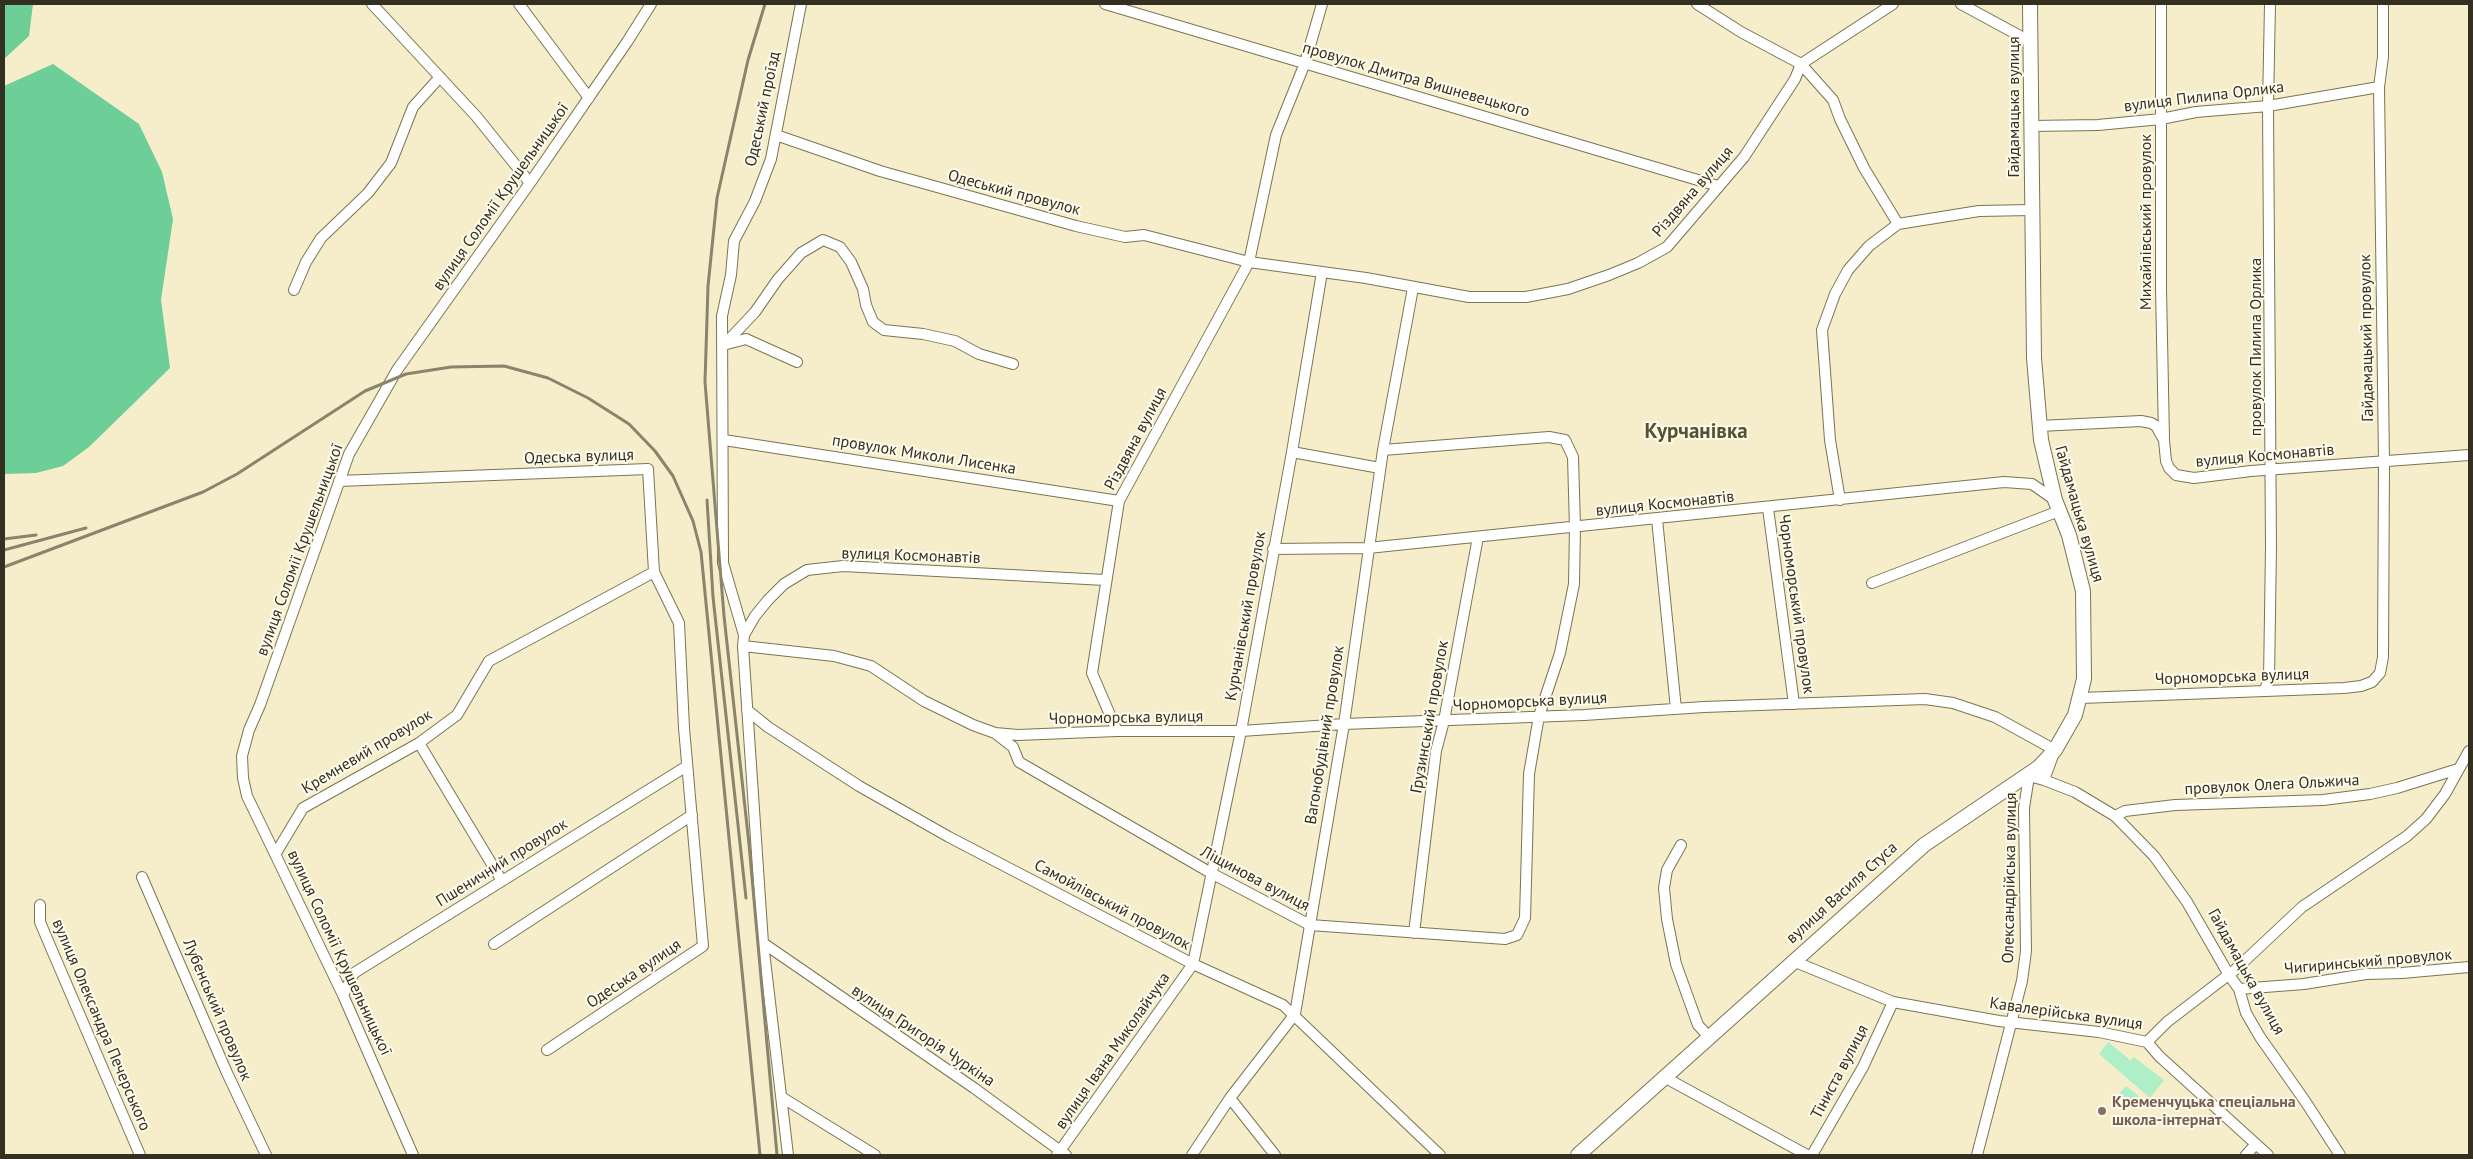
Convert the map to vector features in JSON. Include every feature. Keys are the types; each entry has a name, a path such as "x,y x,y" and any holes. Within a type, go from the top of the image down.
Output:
{"main road":[{"name":"Гайдамацька вулиця","path":"2030,4 2034,358 2039,426 2057,506 2069,535 2083,591 2085,659 2081,698 2067,731 2055,750"},
{"name":"вулиця Василя Стуса","path":"1578,1155 1708,1036 1924,844 1964,816 2029,776 2055,750"}],"street":[{"path":"372,4 440,77 530,183"},
{"path":"518,4 589,98"},
{"name":"Одеський проїзд","path":"744,635 723,563 724,345 722,316 731,275 734,241 755,201 770,159 801,4"},
{"name":"провулок Дмитра Вишневецького","path":"1105,4 1718,186"},
{"name":"Різдвяна вулиця","path":"1117,731 1092,673 1105,580 1119,501 1249,262 1276,135 1305,64 1322,4"},
{"path":"1696,4 1740,32 1801,64 1833,100 1840,120 1864,168 1898,224"},
{"path":"1801,64 1893,4"},
{"path":"1961,4 2031,42"},
{"name":"Михайлівський провулок","path":"2161,4 2161,288 2164,440"},
{"name":"провулок Пилипа Орлика","path":"2265,689 2269,680 2271,470 2268,106 2270,4"},
{"name":"Гайдамацький провулок","path":"2380,673 2382,657 2384,461 2379,87 2383,57 2383,4"},
{"name":"вулиця Соломії Крушельницької","path":"413,1155 343,995 247,796 243,778 242,756 249,730 260,705 349,454 397,370 589,98 647,5"},
{"name":"Різдвяна вулиця","path":"1249,262 1322,272 1469,297 1526,297 1568,289 1638,263 1667,247 1693,219 1718,186 1744,157 1796,79 1801,64"},
{"path":"294,290 306,262 321,238 368,193 392,163 412,107 440,77"},
{"name":"вулиця Пилипа Орлика","path":"2031,126 2098,125 2161,119 2196,112 2268,106 2379,87"},
{"name":"Одеський провулок","path":"776,135 880,171 1015,210 1125,237 1144,235 1153,237 1249,262"},
{"path":"1840,500 1830,440 1822,330 1835,294 1848,270 1869,246 1898,224 1978,211 2032,210"},
{"path":"724,345 755,312 778,279 801,252 823,240 840,247 851,262 863,289 866,305 873,322 884,330 923,334 955,341 979,354 1013,364"},
{"name":"Курчанівський провулок","path":"1193,964 1241,731 1292,452 1322,272"},
{"name":"Вагонобудівний провулок","path":"1192,1155 1230,1098 1295,1014 1344,724 1380,468 1413,288"},
{"path":"724,345 746,339 797,362"},
{"path":"2039,426 2141,421 2156,426 2164,440"},
{"name":"Ліщинова вулиця","path":"743,646 788,650 852,660 883,673 904,688 950,714 995,732 1013,747 1019,762 1211,873 1310,925 1505,939 1517,935 1525,918 1529,774 1539,716 1560,653 1574,584 1573,457 1565,440 1549,437 1383,450"},
{"name":"провулок Миколи Лисенка","path":"724,440 1119,501"},
{"name":"вулиця Космонавтів","path":"2164,440 2166,460 2169,468 2176,475 2184,477 2469,456"},
{"path":"1292,452 1380,468"},
{"name":"Одеська вулиця","path":"340,481 648,469 654,572 679,623 687,766 703,946 547,1050"},
{"name":"вулиця Космонавтів","path":"1273,549 1368,548 1768,508 2004,482 2032,484 2057,506"},
{"path":"1872,583 2057,506"},
{"name":"Чорноморський провулок","path":"1768,508 1794,704"},
{"path":"1657,519 1676,709"},
{"name":"Грузинський провулок","path":"1414,933 1436,751 1444,721 1478,537"},
{"name":"вулиця Космонавтів","path":"744,635 755,616 768,600 784,584 807,570 843,566 1105,580"},
{"name":"Кремневий провулок","path":"276,853 303,808 419,743 457,714 489,661 654,572"},
{"path":"744,635 743,646 763,943 783,1098 788,1155"},
{"name":"Чорноморська вулиця","path":"2081,698 2361,686 2372,682 2380,673"},
{"name":"Чорноморська вулиця","path":"995,732 1018,735 1117,731 1241,731 1344,724 1925,699 1953,703 1995,718 2055,750"},
{"name":"Самойлівський провулок","path":"747,710 768,727 867,791 949,837 1193,964 1283,1005 1295,1014 1440,1155"},
{"path":"419,743 502,881"},
{"name":"Гайдамацька вулиця","path":"2055,750 2044,780 2075,792 2116,816 2154,856 2187,902 2229,975 2239,988 2246,1013 2260,1037 2306,1101 2340,1155"},
{"name":"Кавалерійська вулиця","path":"1793,961 1893,1002 2013,1022 2099,1032 2147,1042 2167,1022 2229,975 2302,908 2357,868 2407,836 2426,819 2444,794 2469,751"},
{"name":"Пшеничний провулок","path":"343,995 354,973 687,766"},
{"name":"провулок Олега Ольжича","path":"2116,816 2125,811 2175,805 2323,800 2370,794 2458,769"},
{"path":"2029,776 2044,780"},
{"name":"Олександрійська вулиця","path":"1977,1155 2013,1022 2026,951 2023,841 2024,808 2029,776"},
{"path":"494,944 692,815"},
{"path":"1681,846 1667,870 1664,888 1667,919 1676,964 1698,1025 1708,1036"},
{"name":"Лубенський провулок","path":"142,877 227,1073 266,1155"},
{"name":"вулиця Олександра Печерського","path":"40,905 40,922 140,1155"},
{"name":"вулиця Григорія Чуркіна","path":"763,943 974,1088 1061,1154"},
{"name":"вулиця Івана Миколайчука","path":"1061,1154 1193,964"},
{"name":"Чигиринський провулок","path":"2239,988 2304,984 2366,974 2469,967"},
{"name":"Тіниста вулиця","path":"1812,1155 1864,1067 1893,1002"},
{"path":"2147,1042 2159,1056 2254,1145 2268,1155"},
{"path":"1664,1077 1807,1155"},
{"path":"783,1098 875,1155"},
{"path":"1230,1098 1275,1155"},
{"path":"2246,1155 2254,1145"}],"green space":[{"path":"4,4 33,4 29,36 4,59"},
{"path":"53,64 139,124 162,172 173,219 161,300 170,368 89,447 63,466 36,473 4,474 4,86"},
{"path":"2108,1042 2130,1060 2134,1057 2164,1080 2150,1098 2099,1054"},
{"path":"2126,1086 2140,1097 2132,1106 2118,1095"}],"railway":[{"path":"765,4 748,60 717,198 708,286 705,382 724,616 749,844 777,1155"},
{"path":"4,567 203,492 237,474 365,391 406,374 451,367 504,366 548,378 588,398 629,424 655,451 673,476 693,521 701,552 760,1155"},
{"path":"707,500 713,597 746,898"},
{"path":"4,550 86,528"},
{"path":"4,539 36,535"}],"place":[{"name":"Кременчуцька спеціальна школа-інтернат","path":"2102,1111"}],"district":[{"name":"Курчанівка","path":"1696,432"}]}
